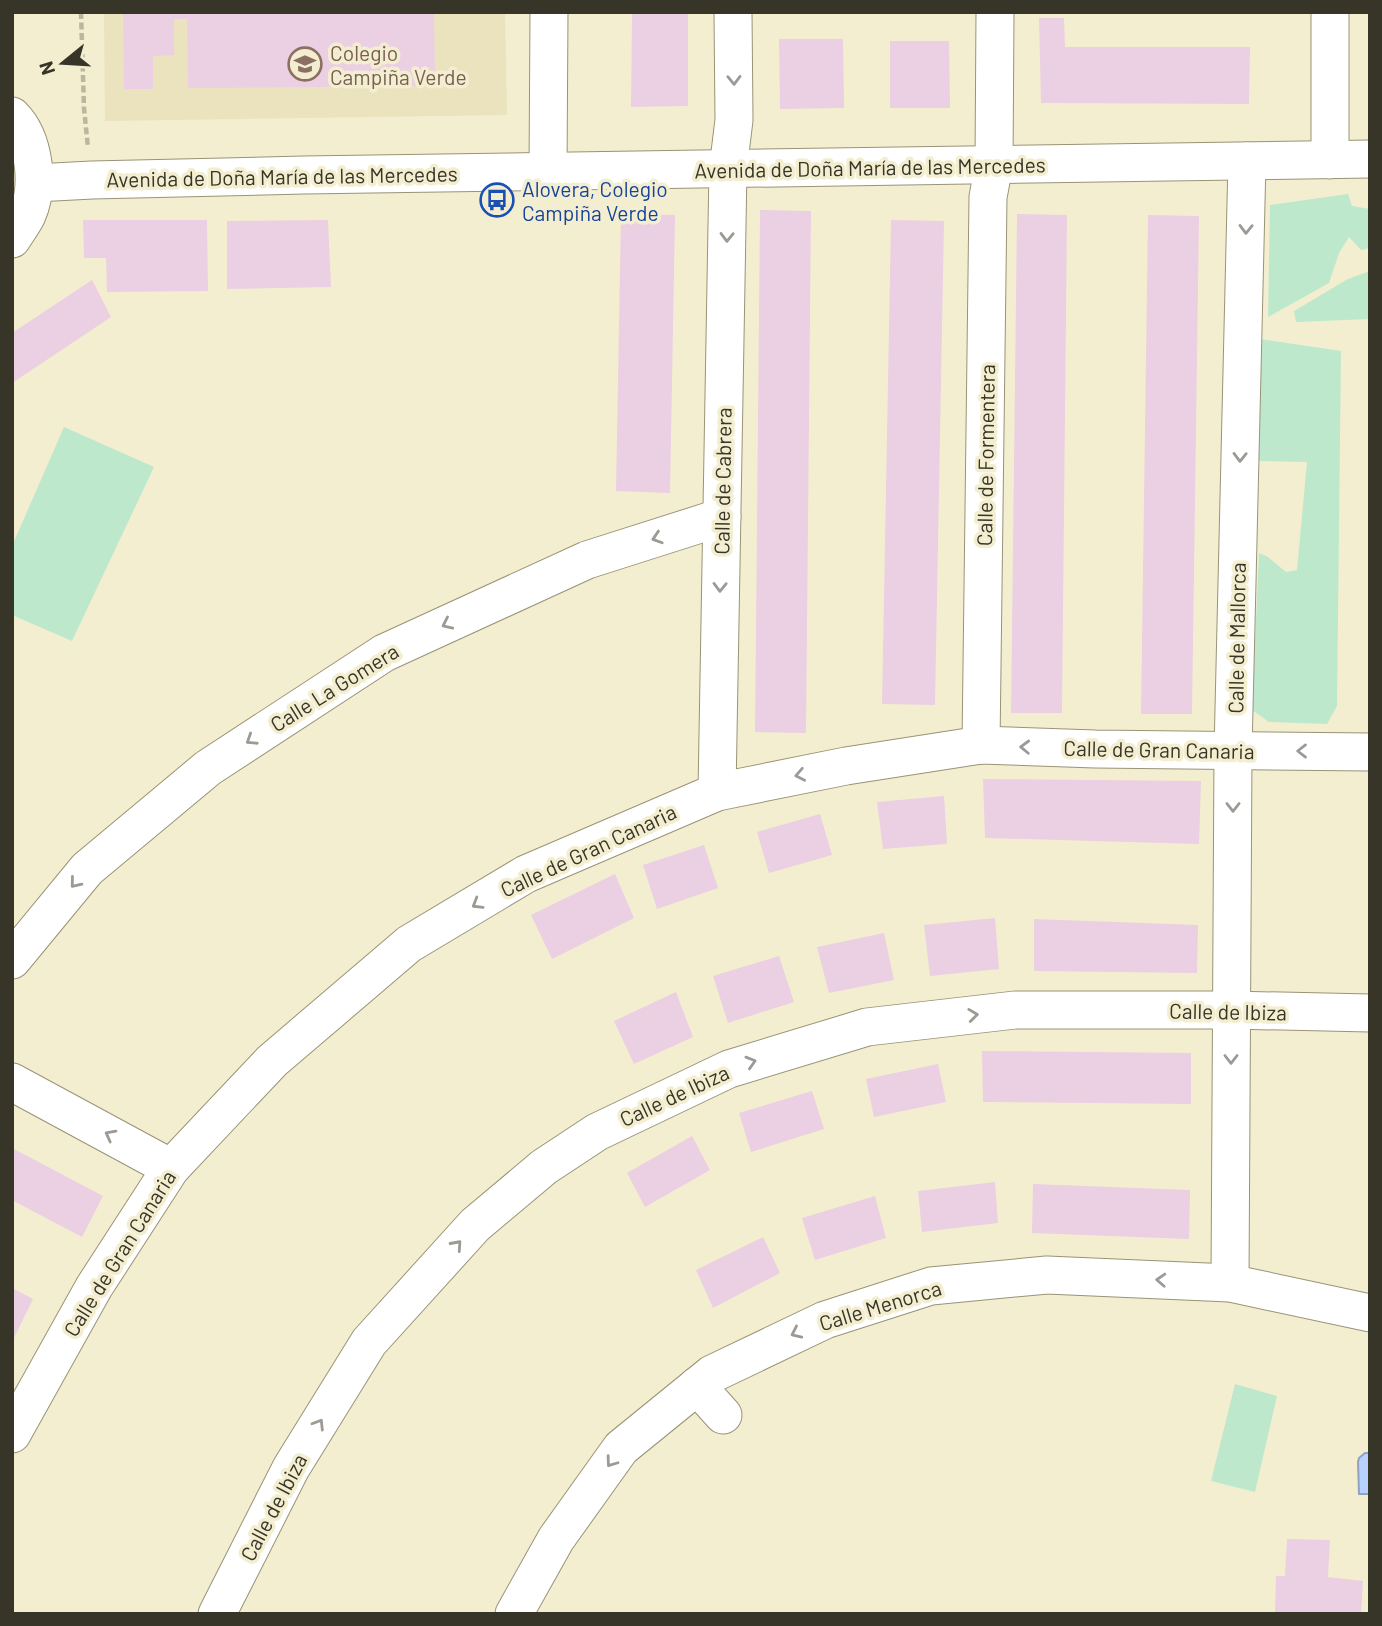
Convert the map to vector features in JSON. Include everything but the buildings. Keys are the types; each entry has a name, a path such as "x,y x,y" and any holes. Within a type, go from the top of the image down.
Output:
{"street":[{"path":"548,172 549,12"},
{"name":"Calle de Cabrera","path":"717,792 728,169 734,120 733,12"},
{"name":"Calle de Formentera","path":"981,745 988,197 995,165 995,12"},
{"path":"1330,12 1330,160"},
{"path":"12,116 18,121 31,151 35,183 28,213 12,239"},
{"name":"Avenida de Doña María de las Mercedes","path":"35,183 1370,159"},
{"name":"Calle de Mallorca","path":"1230,1283 1233,751 1247,161"},
{"name":"Calle La Gomera","path":"12,960 87,869 208,768 384,653 587,560 722,517"},
{"name":"Calle de Gran Canaria","path":"12,1434 23,1388 94,1287 170,1168 272,1061 409,944 526,874 717,792 845,766 981,745 1370,752"},
{"name":"Calle de Ibiza","path":"217,1614 291,1468 369,1342 475,1225 544,1167 597,1132 729,1069 867,1027 1015,1010 1370,1013"},
{"path":"12,1082 170,1168"},
{"name":"Calle Menorca","path":"514,1614 556,1539 621,1448 712,1374 825,1320 931,1286 1047,1275 1230,1283 1370,1313"},
{"path":"697,1386 723,1415"}],"path":[{"path":"81,12 84,108 92,180"}],"shaded area":[{"name":"Colegio Campiña Verde","path":"104,12 505,12 507,115 105,121"}],"green space":[{"path":"1348,194 1352,206 1370,209 1370,248 1361,250 1349,237 1339,253 1329,283 1268,317 1270,205"},
{"path":"1370,271 1370,319 1296,322 1294,311 1348,279"},
{"path":"1260,339 1341,351 1337,706 1327,724 1269,722 1252,710 1259,553 1286,572 1297,570 1307,462 1258,461"},
{"path":"64,427 154,467 72,641 12,615 12,546"},
{"path":"1235,1384 1277,1396 1255,1492 1211,1481"}],"water":[{"path":"1365,1453 1370,1453 1370,1494 1359,1494 1358,1462"}],"place":[{"name":"Colegio Campiña Verde","path":"305,64"},
{"name":"Alovera, Colegio Campiña Verde","path":"497,200"}]}
